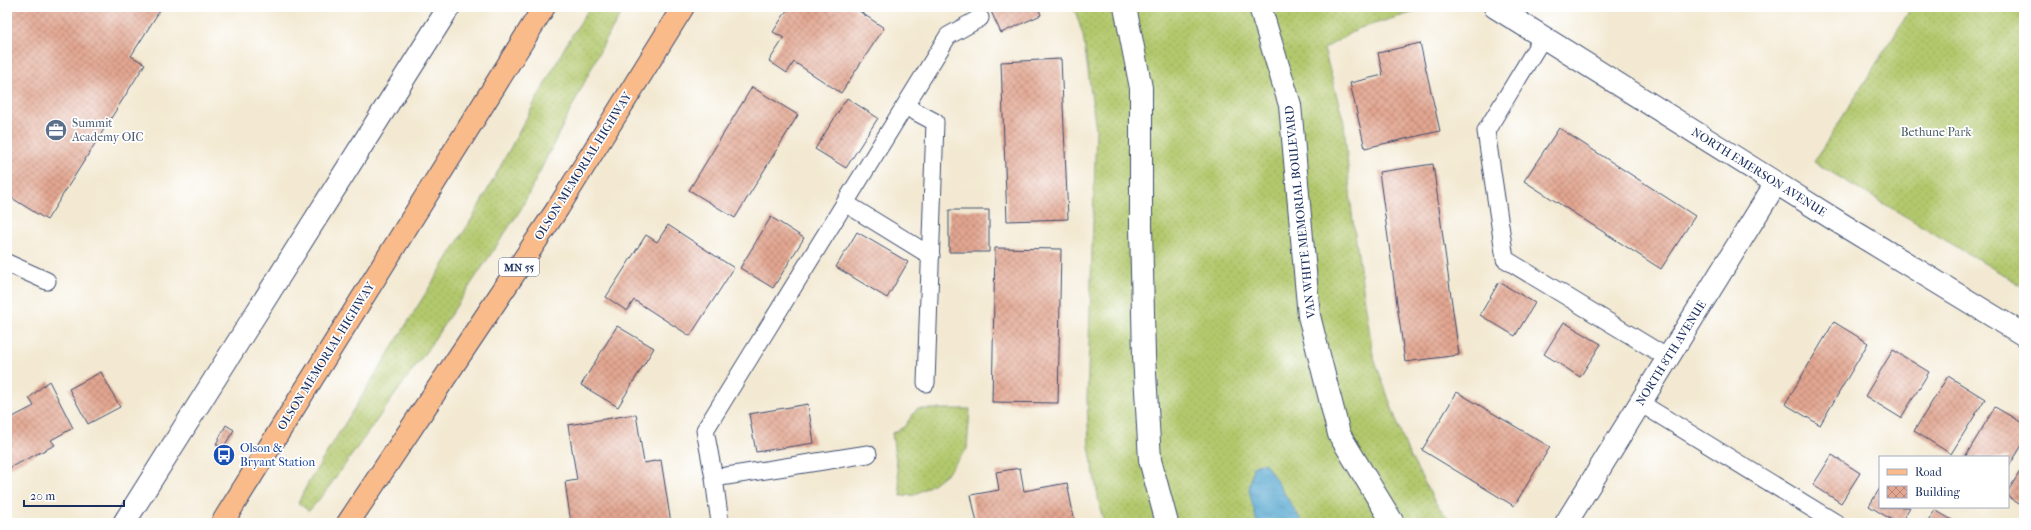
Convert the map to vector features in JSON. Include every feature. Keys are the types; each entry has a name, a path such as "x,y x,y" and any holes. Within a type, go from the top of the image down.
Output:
{"main road":[{"name":"OLSON MEMORIAL HIGHWAY","path":"222,523 544,7"},
{"name":"OLSON MEMORIAL HIGHWAY","path":"348,523 558,208 683,7"}],"street":[{"path":"124,523 449,7"},
{"path":"1125,7 1141,88 1141,235 1144,356 1150,460 1167,523"},
{"name":"VAN WHITE MEMORIAL BOULEVARD","path":"1260,7 1290,105 1309,316 1339,434 1393,523"},
{"name":"NORTH EMERSON AVENUE","path":"1495,7 1776,183 2024,335"},
{"name":"NORTH 8TH AVENUE","path":"1566,523 1776,183"}],"lane":[{"path":"720,523 714,478 705,430 948,36 980,18"},
{"path":"1543,37 1486,130 1505,259 1668,358"},
{"path":"905,106 935,122 926,383"},
{"path":"845,203 931,256"},
{"path":"7,263 47,281"},
{"path":"1640,403 1836,523"},
{"path":"714,478 868,454"}],"green space":[{"path":"590,7 626,7 606,39 521,209 427,350 326,491 309,511 298,503 308,483 473,217 566,45"},
{"path":"1074,7 1417,7 1418,11 1357,29 1324,49 1344,123 1352,214 1373,355 1407,450 1435,502 1452,523 1104,523 1089,446 1087,401 1096,130 1083,35"},
{"name":"Bethune Park","path":"1912,7 2024,7 2024,287 1814,162"},
{"path":"917,409 970,409 967,449 948,472 933,484 914,495 901,496 892,433 904,427"}],"water":[{"path":"1265,463 1303,523 1257,523 1249,490 1253,466"}],"building":[{"name":"Summit Academy OIC","path":"7,7 162,7 131,56 145,64 47,220 7,195"},
{"path":"789,7 853,7 884,28 841,93 794,62 787,73 769,61 784,38 773,32"},
{"path":"989,7 1038,7 1041,15 1001,33"},
{"path":"1420,43 1440,131 1365,148 1350,83 1383,75 1378,53"},
{"path":"1061,59 1068,219 1007,221 1001,62"},
{"path":"752,87 798,115 735,218 689,190"},
{"path":"847,98 878,118 846,168 815,149"},
{"path":"1559,128 1695,216 1661,269 1524,181"},
{"path":"1433,164 1459,355 1405,362 1379,172"},
{"path":"949,210 989,210 989,252 949,252"},
{"path":"771,217 804,238 773,288 740,268"},
{"path":"668,225 734,268 690,336 634,300 627,311 606,297 646,235 657,242"},
{"path":"857,232 908,262 887,298 836,267"},
{"path":"995,248 1061,249 1058,403 992,402"},
{"path":"1499,282 1535,303 1515,336 1480,315"},
{"path":"1564,322 1601,344 1580,377 1544,354"},
{"path":"1834,322 1868,343 1820,425 1785,404"},
{"path":"617,326 654,348 618,407 581,385"},
{"path":"1893,350 1929,372 1901,418 1865,396"},
{"path":"101,372 120,407 88,424 69,389"},
{"path":"1948,376 1985,399 1951,454 1914,431"},
{"path":"49,381 73,428 51,440 55,445 7,469 7,420 34,406 29,398"},
{"path":"1457,392 1550,447 1514,506 1422,450"},
{"path":"808,404 814,443 756,452 749,414"},
{"path":"1995,407 2024,424 2024,442 2009,466 2009,456 1966,456"},
{"path":"636,414 644,463 661,460 671,523 571,523 565,482 577,480 568,425"},
{"path":"226,425 234,430 223,448 216,444"},
{"path":"1832,455 1860,473 1841,503 1813,485"},
{"path":"2024,465 2024,507 2009,498 2009,489"},
{"path":"1020,468 1024,491 1067,483 1075,523 977,523 971,495 999,490 996,472"},
{"path":"1879,490 1879,508 1909,508 1901,523 1897,523 1869,506"},
{"path":"1935,510 1957,523 1927,523"}],"place":[{"name":"Summit Academy OIC","path":"56,130"},
{"name":"Olson & Bryant Station","path":"224,455"}]}
